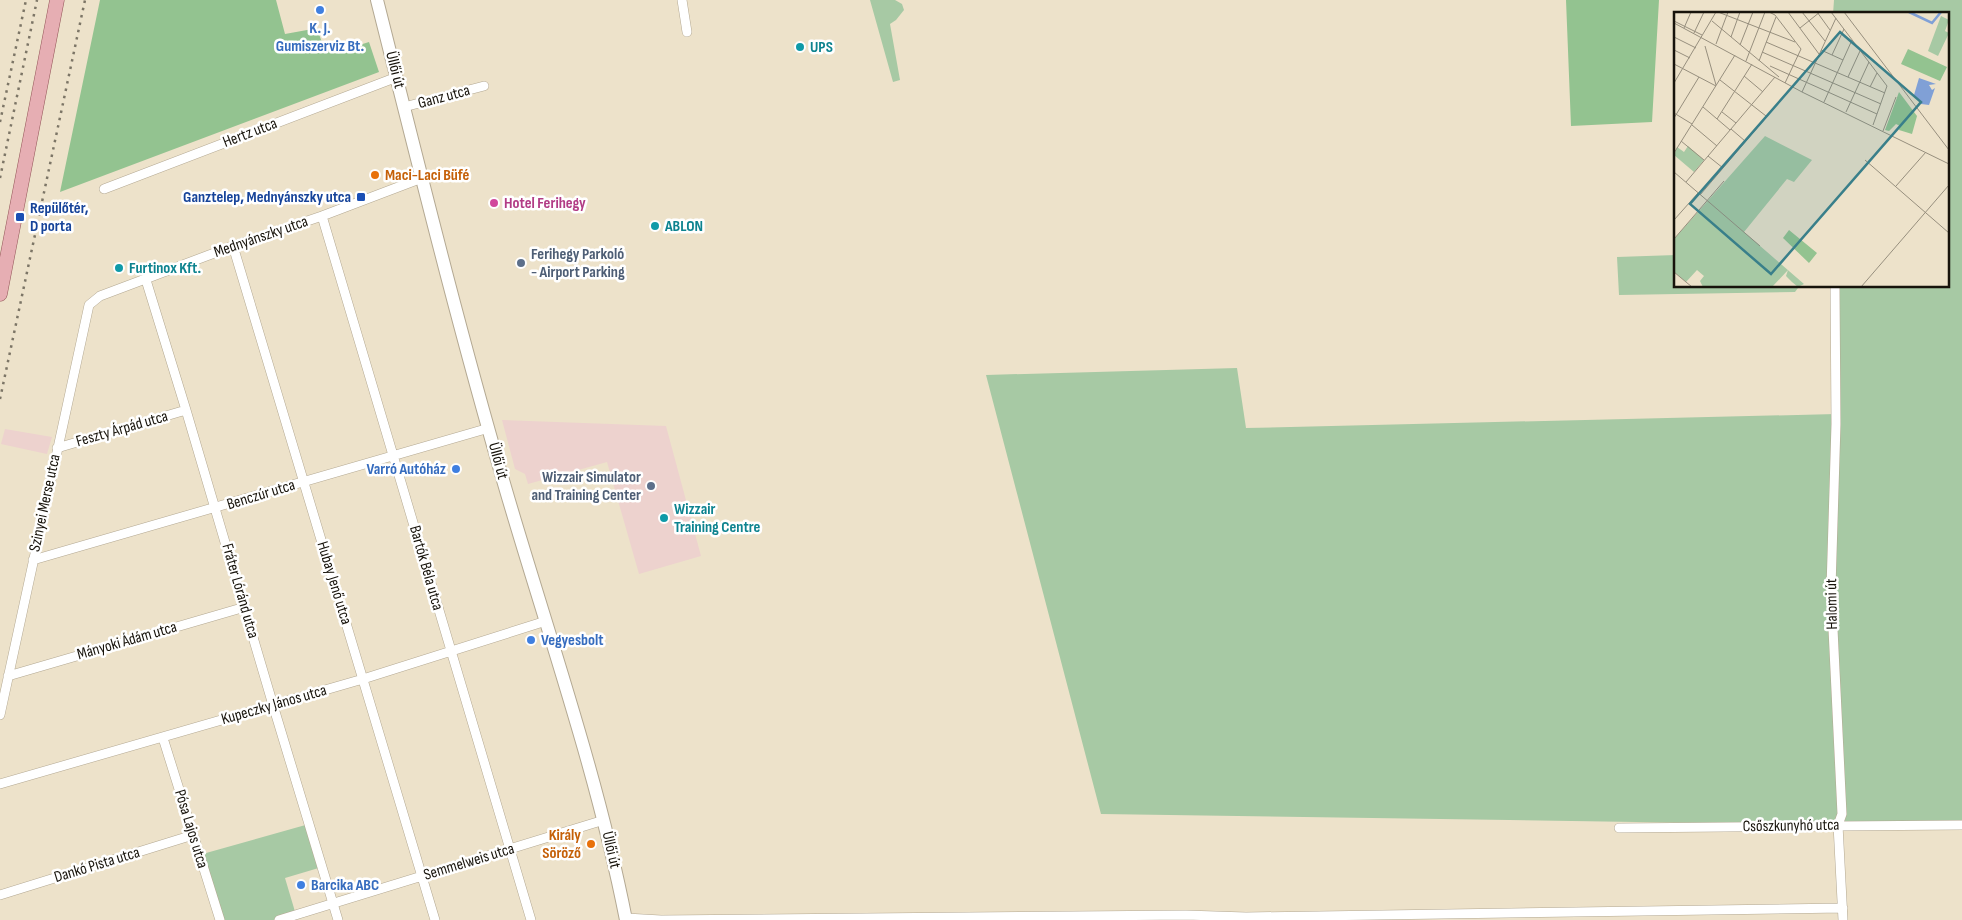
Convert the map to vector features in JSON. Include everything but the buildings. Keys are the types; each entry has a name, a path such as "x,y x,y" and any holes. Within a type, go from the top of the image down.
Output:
{"main road":[{"path":"0,247 48,0"},
{"path":"0,294 57,0"},
{"name":"Üllői út","path":"377,0 422,178 489,428 577,719 604,820 626,919"}],"street":[{"path":"682,0 687,32"},
{"name":"Hertz utca","path":"104,189 396,77"},
{"name":"Ganz utca","path":"404,107 484,86"},
{"name":"Mednyánszky utca","path":"100,296 422,178"},
{"name":"Bartók Béla utca","path":"322,216 531,920"},
{"name":"Hubay Jenő utca","path":"233,246 435,920"},
{"name":"Fráter Lóránd utca","path":"146,280 338,920"},
{"name":"Halomi út","path":"1835,288 1836,424 1831,588 1842,814 1838,826 1843,920"},
{"name":"Szinyei Merse utca","path":"0,715 86,311 89,304 100,296"},
{"name":"Feszty Árpád utca","path":"57,448 186,410"},
{"name":"Benczúr utca","path":"32,560 489,428"},
{"name":"Mányoki Ádám utca","path":"8,676 245,607"},
{"name":"Kupeczky János utca","path":"0,784 363,679 546,621"},
{"name":"Pósa Lajos utca","path":"163,738 220,920"},
{"name":"Semmelweis utca","path":"279,920 604,820"},
{"name":"Csőszkunyhó utca","path":"1620,828 1962,825"},
{"name":"Dankó Pista utca","path":"0,895 193,835"},
{"path":"626,919 959,919 1186,915 1246,918 1540,916 1843,908"}],"shaded area":[{"path":"502,420 666,426 701,556 639,574 607,462 528,484 525,474 515,469"},
{"path":"5,429 52,437 47,454 1,444"}],"green space":[{"path":"100,0 276,0 285,34 318,28 323,43 327,49 334,53 369,42 379,72 60,192"},
{"path":"870,0 895,0 902,4 904,10 890,24 900,80 893,82"},
{"path":"1566,0 1659,0 1652,122 1571,126"},
{"path":"1834,0 1962,0 1962,825 1838,825 1101,814 986,375 1237,368 1246,428 1836,414 1838,288 1950,288 1950,12 1833,12"},
{"path":"1674,255 1674,288 1798,288 1795,292 1619,295 1617,257"},
{"path":"309,824 322,867 285,878 296,915 278,920 220,920 199,855"}],"railway":[{"path":"0,122 26,0"},
{"path":"0,178 37,0"},
{"path":"0,399 85,0"}],"place":[{"name":"K. J. Gumiszerviz Bt.","path":"320,10"},
{"name":"UPS","path":"800,47"},
{"name":"Maci-Laci Büfé","path":"375,175"},
{"name":"Ganztelep, Mednyánszky utca","path":"361,197"},
{"name":"Hotel Ferihegy","path":"494,203"},
{"name":"Repülőtér, D porta","path":"20,217"},
{"name":"ABLON","path":"655,226"},
{"name":"Ferihegy Parkoló - Airport Parking","path":"521,263"},
{"name":"Furtinox Kft.","path":"119,268"},
{"name":"Varró Autóház","path":"456,469"},
{"name":"Wizzair Simulator and Training Center","path":"651,486"},
{"name":"Wizzair Training Centre","path":"664,518"},
{"name":"Vegyesbolt","path":"531,640"},
{"name":"Király Söröző","path":"591,844"},
{"name":"Barcika ABC","path":"301,885"}]}
